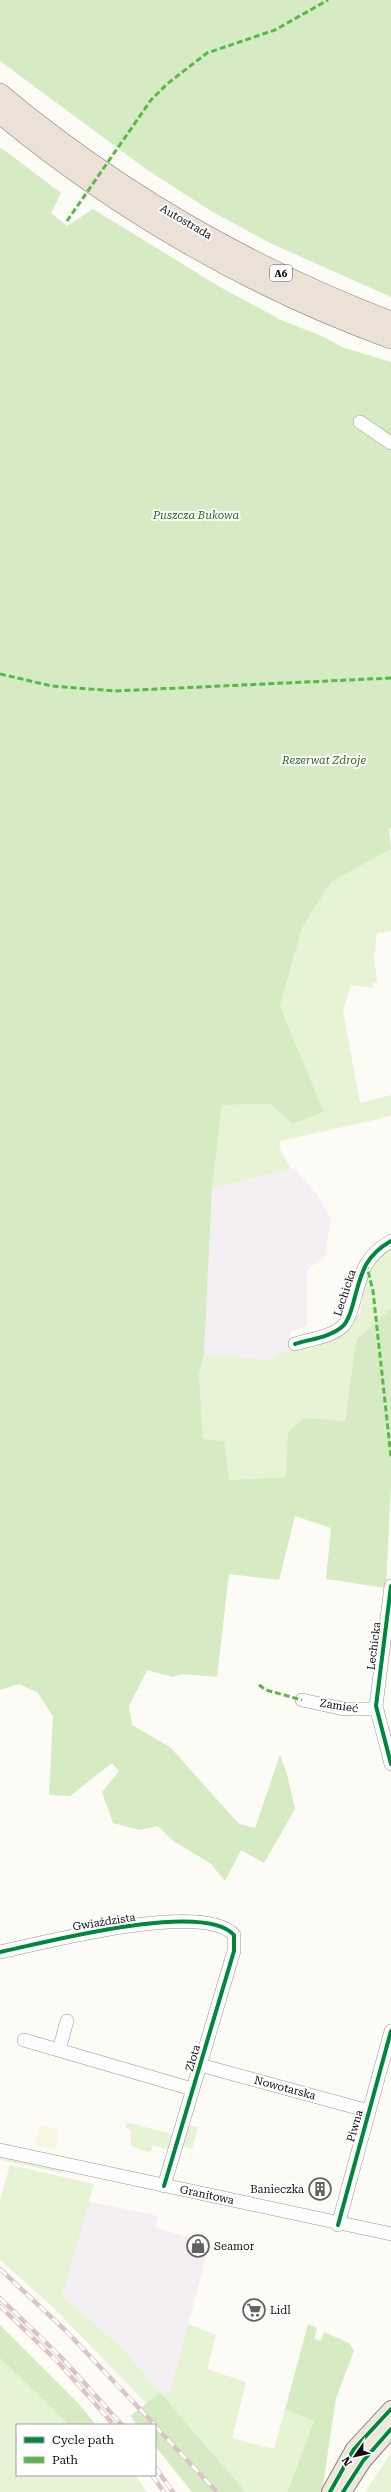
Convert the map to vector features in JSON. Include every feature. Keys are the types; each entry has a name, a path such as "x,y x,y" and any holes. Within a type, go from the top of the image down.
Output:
{"highway":[{"name":"Autostrada","path":"0,93 87,169"},
{"name":"Autostrada","path":"0,114 87,169 176,236 253,278 313,307 391,339"},
{"name":"Autostrada","path":"110,185 176,217 251,258 316,290 391,321"}],"main road":[{"path":"330,2492 354,2449 391,2409"},
{"path":"343,2492 366,2456 391,2429"}],"street":[{"path":"360,422 391,443"},
{"name":"Lechicka","path":"295,1344 331,1334 343,1326 350,1315 359,1279 366,1262 380,1248 391,1241"},
{"name":"Lechicka","path":"376,1709 391,1586"},
{"name":"Zamieć","path":"302,1700 344,1709 376,1709"},
{"path":"376,1709 391,1764"},
{"name":"Gwiaździsta","path":"0,1952 120,1926 198,1922 225,1928 234,1935"},
{"name":"Złota","path":"164,2186 235,1948 234,1935"},
{"path":"59,2050 67,2021"},
{"name":"Piwna","path":"338,2224 391,2031"},
{"path":"24,2040 192,2089"},
{"name":"Nowotarska","path":"200,2065 369,2112"},
{"name":"Granitowa","path":"0,2150 338,2224 391,2234"}],"shaded area":[{"path":"290,1168 295,1169 317,1195 331,1219 325,1256 307,1270 307,1326 290,1332 290,1349 269,1360 204,1354 212,1189"},
{"path":"40,2124 59,2131 56,2150 35,2145"},
{"name":"Seamor","path":"88,2201 158,2216 155,2227 209,2245 169,2396 160,2393 123,2349 62,2296"}],"green space":[{"path":"0,0 391,0 391,297 270,243 211,211 146,169 0,61"},
{"name":"Puszcza Bukowa","path":"0,147 61,193 51,213 67,226 93,209 220,287 283,321 322,336 342,347 391,362 391,828 389,829 391,849 331,882 302,928 280,1006 324,1112 292,1124 270,1104 222,1105 212,1189 204,1354 199,1375 203,1439 224,1441 229,1480 286,1477 288,1432 305,1418 345,1421 356,1340 391,1308 391,1484 386,1588 326,1579 331,1528 295,1516 279,1580 229,1574 217,1677 182,1674 173,1677 147,1670 129,1706 132,1725 170,1747 239,1824 255,1828 280,1755 287,1774 295,1809 264,1863 241,1850 225,1881 210,1863 173,1841 158,1826 140,1830 113,1823 102,1792 119,1771 112,1763 70,1796 49,1795 53,1716 37,1692 19,1684 0,1690"},
{"path":"391,849 391,931 377,933 374,958 377,981 372,983 374,988 351,985 343,1011 360,1103 391,1095 391,1116 281,1141 279,1147 290,1168 212,1189 222,1105 270,1104 292,1124 324,1112 280,1006 302,928 331,882"},
{"path":"391,1247 391,1308 356,1340 345,1422 305,1418 286,1477 229,1480 203,1439 199,1375 204,1354 269,1360 290,1349 312,1348 335,1339 360,1313 365,1277 374,1261"},
{"path":"127,2122 174,2135 169,2150 153,2145 151,2151 148,2152 131,2146 131,2130 125,2128"},
{"path":"189,2125 198,2127 192,2149 183,2146"},
{"path":"0,2156 63,2170 62,2173 0,2160"},
{"path":"10,2165 94,2184 62,2296 123,2349 160,2393 169,2395 188,2324 216,2335 207,2369 246,2382 232,2438 274,2449 285,2410 314,2421 287,2492 246,2492 160,2394 147,2404 53,2307 0,2260 0,2200"},
{"path":"308,2324 317,2328 314,2339 321,2341 324,2332 349,2343 354,2351 336,2398 322,2492 287,2492 314,2421 285,2410"},
{"path":"0,2325 78,2403 95,2424 68,2424 0,2358"},
{"path":"0,2358 68,2424 16,2424 16,2476 136,2476 147,2492 0,2492"},
{"path":"160,2393 246,2492 192,2492 156,2447 156,2424 136,2424 130,2416"},
{"path":"391,2453 391,2492 365,2492"}],"railway":[{"path":"0,2269 65,2330 154,2424"},
{"path":"0,2298 62,2358 121,2424"},
{"path":"0,2306 58,2362 113,2424"},
{"path":"156,2427 217,2492"},
{"path":"156,2468 173,2492"},
{"path":"153,2476 164,2492"}],"marked path":[{"path":"67,221 151,100 167,84 207,53 275,30 328,0"},
{"path":"0,674 52,686 115,691 391,678"},
{"path":"366,1263 373,1291 391,1457"},
{"path":"259,1685 266,1690 302,1700"}],"cycle path":[{"path":"295,1344 333,1333 343,1326 350,1315 364,1268 374,1254 391,1241"},
{"path":"391,1586 376,1706 391,1764"},
{"path":"0,1952 85,1933 158,1923 190,1922 217,1925 234,1935 234,1951 164,2186"},
{"path":"338,2225 391,2031"},
{"path":"330,2492 354,2449 391,2409"},
{"path":"343,2492 363,2461 391,2429"}],"place":[{"name":"Banieczka","path":"320,2189"},
{"name":"Seamor","path":"198,2246"},
{"name":"Lidl","path":"254,2310"}],"park label":[{"name":"Rezerwat Zdroje","path":"324,760"}]}
